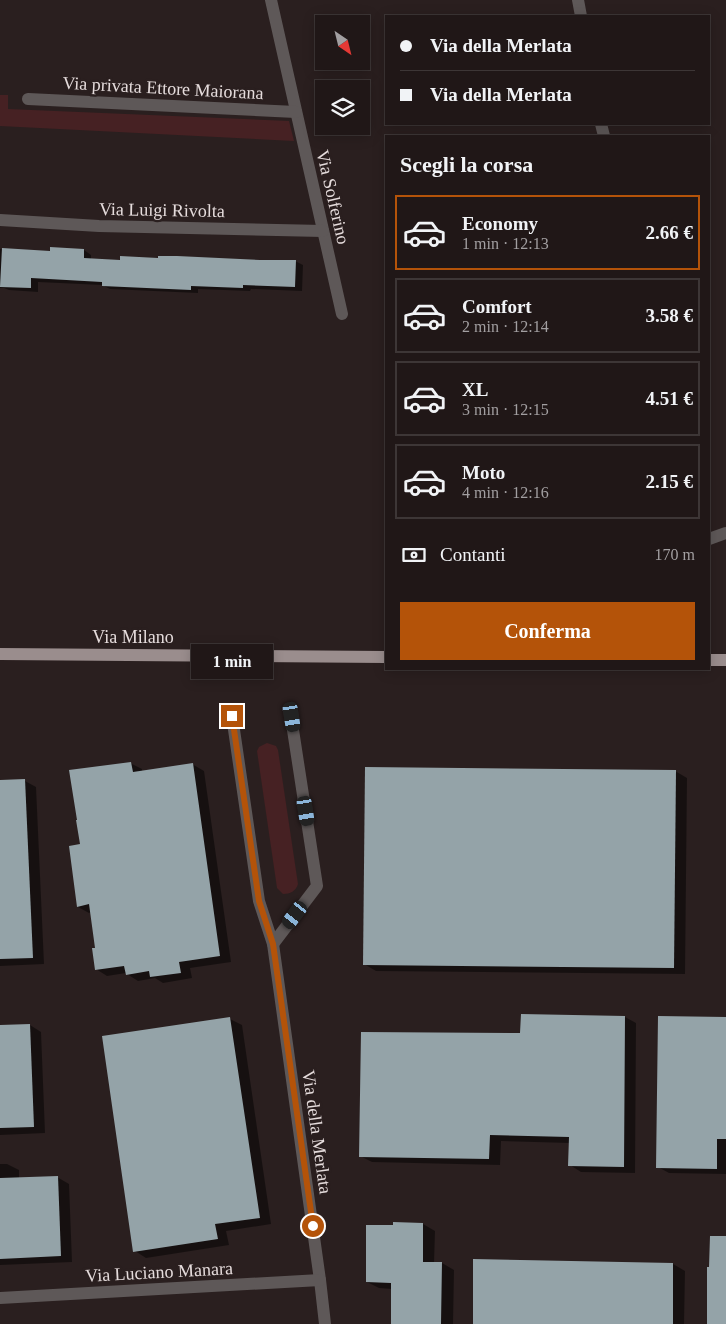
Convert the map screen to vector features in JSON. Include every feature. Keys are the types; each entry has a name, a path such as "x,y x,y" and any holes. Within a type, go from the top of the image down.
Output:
{"main road":[{"name":"Via Milano","path":"0,654 385,657"},
{"path":"710,660 726,660"}],"street":[{"name":"Via Solferino","path":"271,0 342,314"},
{"path":"578,0 581,15"},
{"name":"Via privata Ettore Maiorana","path":"28,100 296,112"},
{"name":"Via Luigi Rivolta","path":"0,220 99,226 323,231"},
{"path":"710,539 726,533"},
{"name":"Via della Merlata","path":"232,716 259,901 273,944 325,1324"},
{"path":"273,944 317,886 292,717"},
{"name":"Via Luciano Manara","path":"0,1298 320,1280"}],"shaded area":[{"path":"0,95 8,95 8,109 289,121 294,141 0,126"},
{"path":"267,743 276,746 278,750 298,884 294,890 286,894 283,894 277,888 257,751 259,747"}],"building":[{"path":"50,247 84,249 84,258 120,260 120,256 158,258 158,256 177,256 296,260 295,287 191,286 191,290 102,286 102,282 31,278 31,288 0,287 2,248 50,251"},
{"path":"131,762 133,772 193,763 220,956 179,962 181,973 150,977 149,971 126,975 124,966 95,970 92,948 95,948 89,904 77,907 69,846 80,844 69,770"},
{"path":"365,767 676,770 674,968 363,965"},
{"path":"25,779 33,958 0,959 0,780"},
{"path":"521,1014 625,1016 624,1167 568,1166 569,1137 490,1135 489,1159 359,1157 361,1032 520,1033"},
{"path":"658,1016 726,1017 726,1139 717,1139 717,1169 656,1168"},
{"path":"230,1017 260,1218 215,1224 218,1239 133,1252 102,1036"},
{"path":"30,1024 34,1127 0,1128 0,1025"},
{"path":"58,1176 61,1256 0,1259 0,1178"},
{"path":"393,1222 423,1223 423,1262 442,1262 441,1324 391,1324 391,1283 366,1282 366,1225 393,1225"},
{"path":"710,1236 726,1236 726,1324 707,1324 707,1267 709,1267"},
{"path":"473,1259 673,1263 673,1324 473,1324"}],"route":[{"path":"232,716 259,901 273,944 313,1226"}]}
